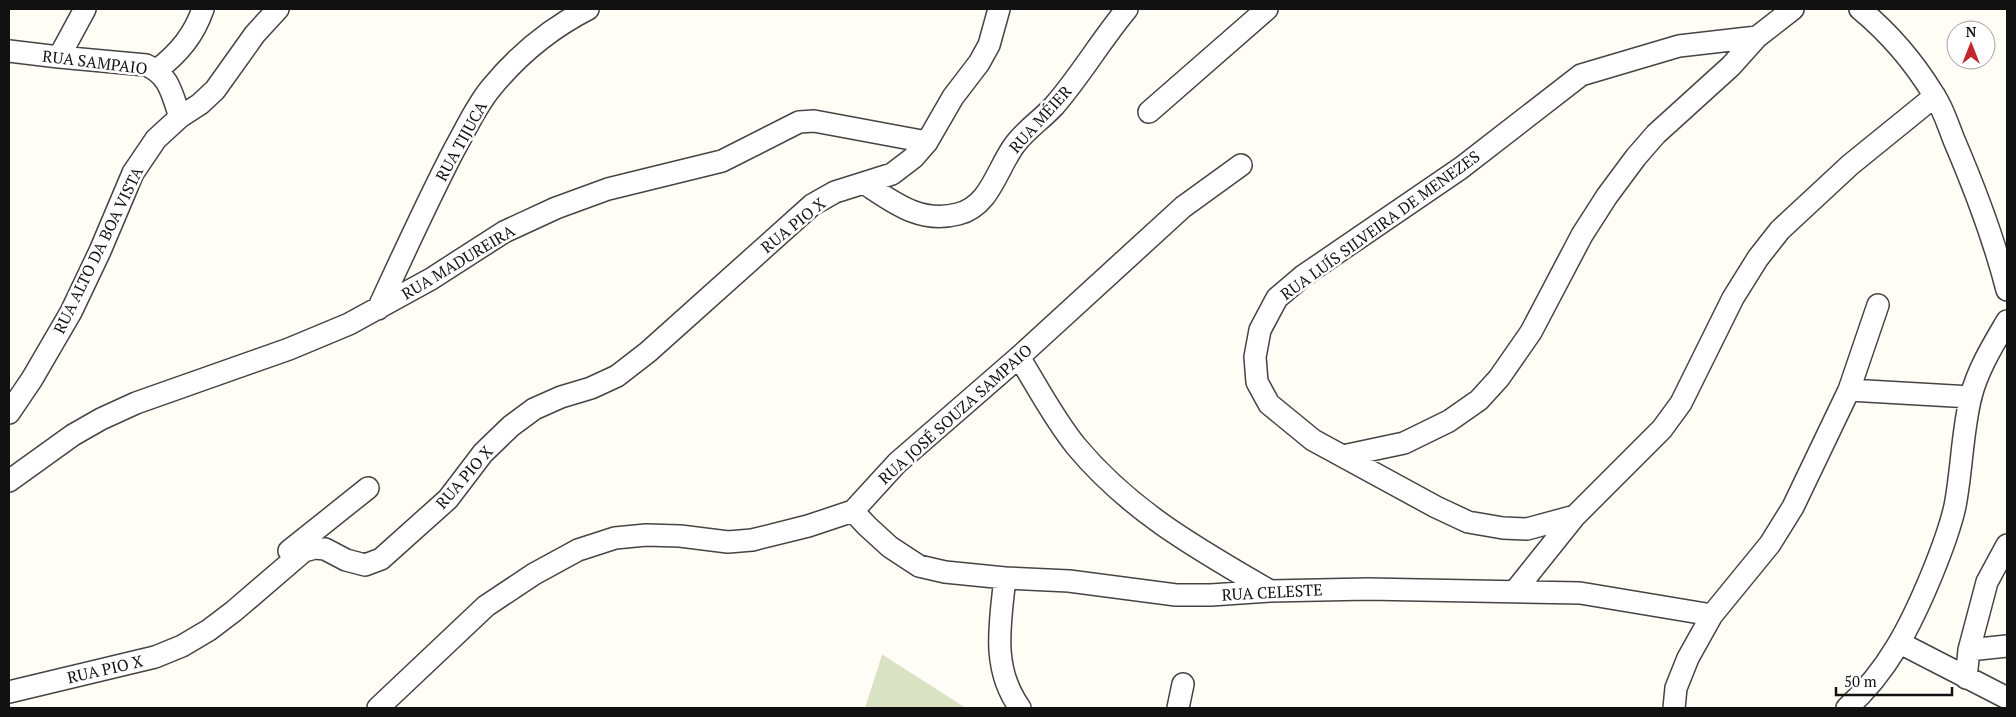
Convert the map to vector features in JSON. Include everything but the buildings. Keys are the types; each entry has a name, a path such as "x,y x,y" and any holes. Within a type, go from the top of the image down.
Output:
{"street":[{"path":"59,58 84,9"},
{"path":"157,70 184,46 194,31 203,9"},
{"name":"RUA ALTO DA BOA VISTA","path":"9,412 32,380 71,312 100,251 133,173 156,139 180,117 200,104 216,90 255,34 278,9"},
{"name":"RUA TIJUCA","path":"378,309 428,200 471,119 490,89 517,59 563,22 588,9"},
{"path":"864,183 892,174 913,158 927,142 953,97 986,51 999,9"},
{"name":"RUA MÉIER","path":"864,183 910,212 936,216 958,214 971,208 987,194 1016,142 1052,107 1080,73 1127,9"},
{"path":"1149,112 1267,9"},
{"path":"1343,456 1404,443 1448,421 1479,400 1499,378 1531,332 1582,235 1636,157 1656,134 1731,66 1757,37 1793,9"},
{"path":"1860,9 1879,24 1905,54 1935,96 1976,194 2000,261 2007,290"},
{"name":"RUA LUÍS SILVEIRA DE MENEZES","path":"1574,516 1527,529 1503,528 1468,522 1436,507 1313,440 1269,404 1257,382 1255,356 1260,330 1277,298 1303,276 1461,168 1581,75 1679,46 1757,37"},
{"name":"RUA SAMPAIO","path":"9,51 59,58 146,65 157,70 166,79 180,117"},
{"path":"1515,591 1574,516 1662,429 1681,403 1734,298 1758,258 1780,230 1850,165 1935,96"},
{"name":"RUA MADUREIRA","path":"9,481 73,434 136,403 289,349 349,324 431,279 504,232 556,208 608,189 722,161 800,122 814,121 927,142"},
{"name":"RUA JOSÉ SOUZA SAMPAIO","path":"378,708 486,606 534,574 578,550 616,538 646,535 680,536 728,542 752,540 808,526 853,511 897,463 1019,356 1183,207 1241,165"},
{"name":"RUA PIO X","path":"9,692 164,654 209,630 304,551 325,548 356,564 365,565 381,559 448,499 484,453 511,426 534,409 561,397 591,388 617,376 648,352 812,205 835,192 864,183"},
{"path":"1674,708 1676,688 1688,658 1712,616 1770,544 1793,507 1848,390 1878,305"},
{"path":"1847,708 1880,674 1900,643 1918,608 1940,553 1954,509 1971,397 1981,367 2007,321"},
{"path":"1019,356 1075,445 1104,476 1139,508 1182,540 1270,591"},
{"path":"1848,390 1971,397"},
{"path":"276,575 284,557 291,549 368,488"},
{"name":"RUA CELESTE","path":"853,511 890,547 919,566 945,572 1069,582 1176,595 1368,589 1580,593 1712,616"},
{"path":"1966,678 1969,650 1987,582 2007,544"},
{"path":"1005,578 998,637 1001,667 1010,695 1020,708"},
{"path":"1900,643 2007,698"},
{"path":"1969,650 2007,646"},
{"path":"1178,708 1183,684"}],"green space":[{"path":"883,655 966,708 865,708"}]}
